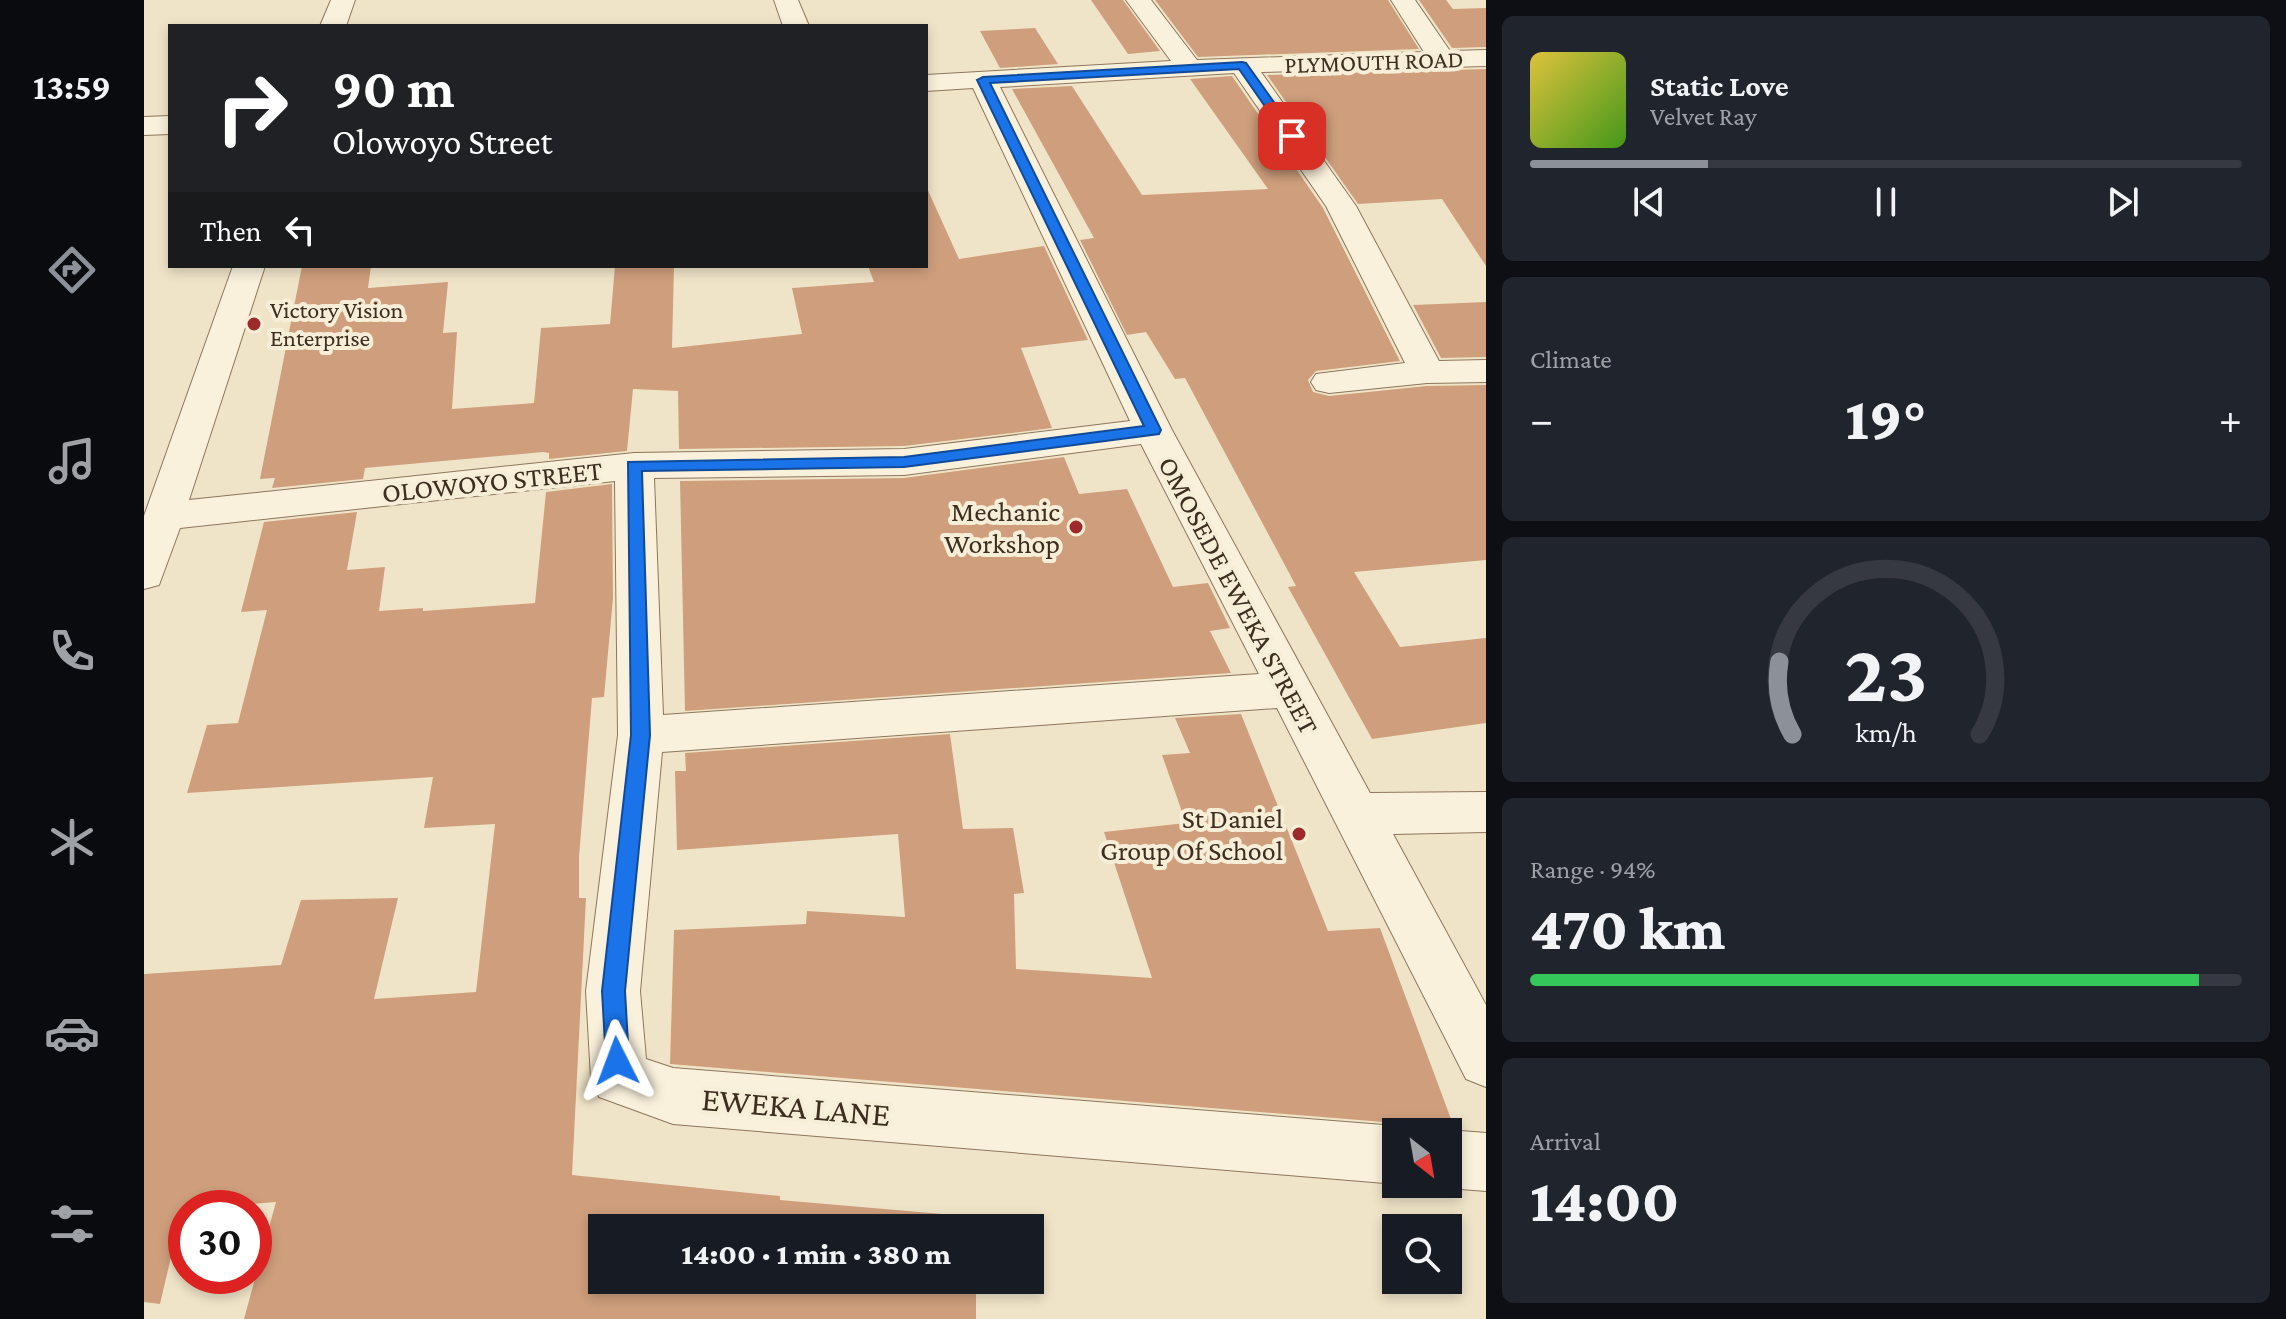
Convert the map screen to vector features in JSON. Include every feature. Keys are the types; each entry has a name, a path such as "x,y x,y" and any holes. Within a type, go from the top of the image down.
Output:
{"street":[{"path":"334,24 343,0"},
{"path":"786,0 795,24"},
{"path":"1138,0 1190,68"},
{"path":"1403,0 1443,61"},
{"name":"PLYMOUTH ROAD","path":"928,83 1242,65 1486,58"},
{"path":"1242,65 1341,206 1427,372"},
{"name":"OMOSEDE EWEKA STREET","path":"983,80 1153,430 1486,1060"},
{"path":"144,126 168,125"},
{"path":"146,563 166,516 248,268"},
{"path":"1329,382 1427,372 1486,371"},
{"name":"OLOWOYO STREET","path":"166,516 634,466 904,462 1153,430"},
{"name":"EWEKA LANE","path":"634,466 641,735 613,991 619,1078 673,1096 1382,1154"},
{"path":"641,735 1289,690"},
{"path":"1355,814 1486,812"},
{"path":"1462,1160 1486,1162"}],"building":[{"path":"1091,0 1123,0 1160,51 1128,54"},
{"path":"1155,0 1388,0 1419,49 1198,57"},
{"path":"1419,0 1446,0 1453,9 1486,8 1486,47 1452,48"},
{"path":"1035,28 1058,64 1000,68 980,31"},
{"path":"1486,69 1486,266 1442,199 1358,204 1267,75"},
{"path":"1232,76 1323,208 1400,361 1316,371 1308,380 1313,392 1329,396 1427,386 1486,385 1486,560 1354,572 1400,647 1486,638 1486,723 1372,739 1288,587 1296,586 1185,378 1175,379 1146,332 1127,335 1080,240 1094,238 1012,89 1072,86 1142,195 1268,189 1190,79"},
{"path":"928,190 959,259 1044,246 1088,340 1021,348 1052,428 904,446 679,449 678,391 633,389 627,451 549,459 549,453 543,452 365,468 363,479 272,488 275,478 260,479 302,268 371,268 368,288 448,282 443,333 457,332 452,409 534,403 541,328 610,324 615,268 674,268 672,348 802,334 792,288 874,282 869,268 928,268"},
{"path":"1486,302 1486,357 1441,358 1413,305"},
{"path":"1064,457 1079,494 1127,489 1173,587 1208,583 1230,628 1210,631 1231,673 685,711 680,481 904,478"},
{"path":"612,484 613,598 604,697 592,698 579,857 579,898 586,898 572,1175 780,1196 780,1200 942,1214 588,1214 588,1294 976,1294 976,1319 244,1319 251,1294 272,1294 272,1217 276,1202 272,1202 272,1190 168,1190 168,1270 160,1304 144,1302 144,974 281,965 301,900 398,898 374,999 476,992 495,824 424,828 433,777 187,793 207,725 238,723 267,610 241,612 264,522 357,512 347,570 385,567 379,611 535,603 546,492"},
{"path":"1241,714 1328,931 1380,928 1451,1118 1382,1118 1382,1122 670,1064 674,930 806,924 807,911 905,917 898,834 677,850 675,771 686,771 685,753 950,734 963,829 1013,828 1024,893 1014,894 1016,969 1152,978 1104,832 1186,823 1162,755 1190,753 1175,718"}],"place":[{"name":"Victory Vision Enterprise","path":"254,324"},
{"name":"Mechanic Workshop","path":"1076,527"},
{"name":"St Daniel Group Of School","path":"1299,834"}],"route":[{"path":"617,1061 613,991 641,735 634,466 904,462 1153,430 983,80 1242,65 1292,136"}]}
